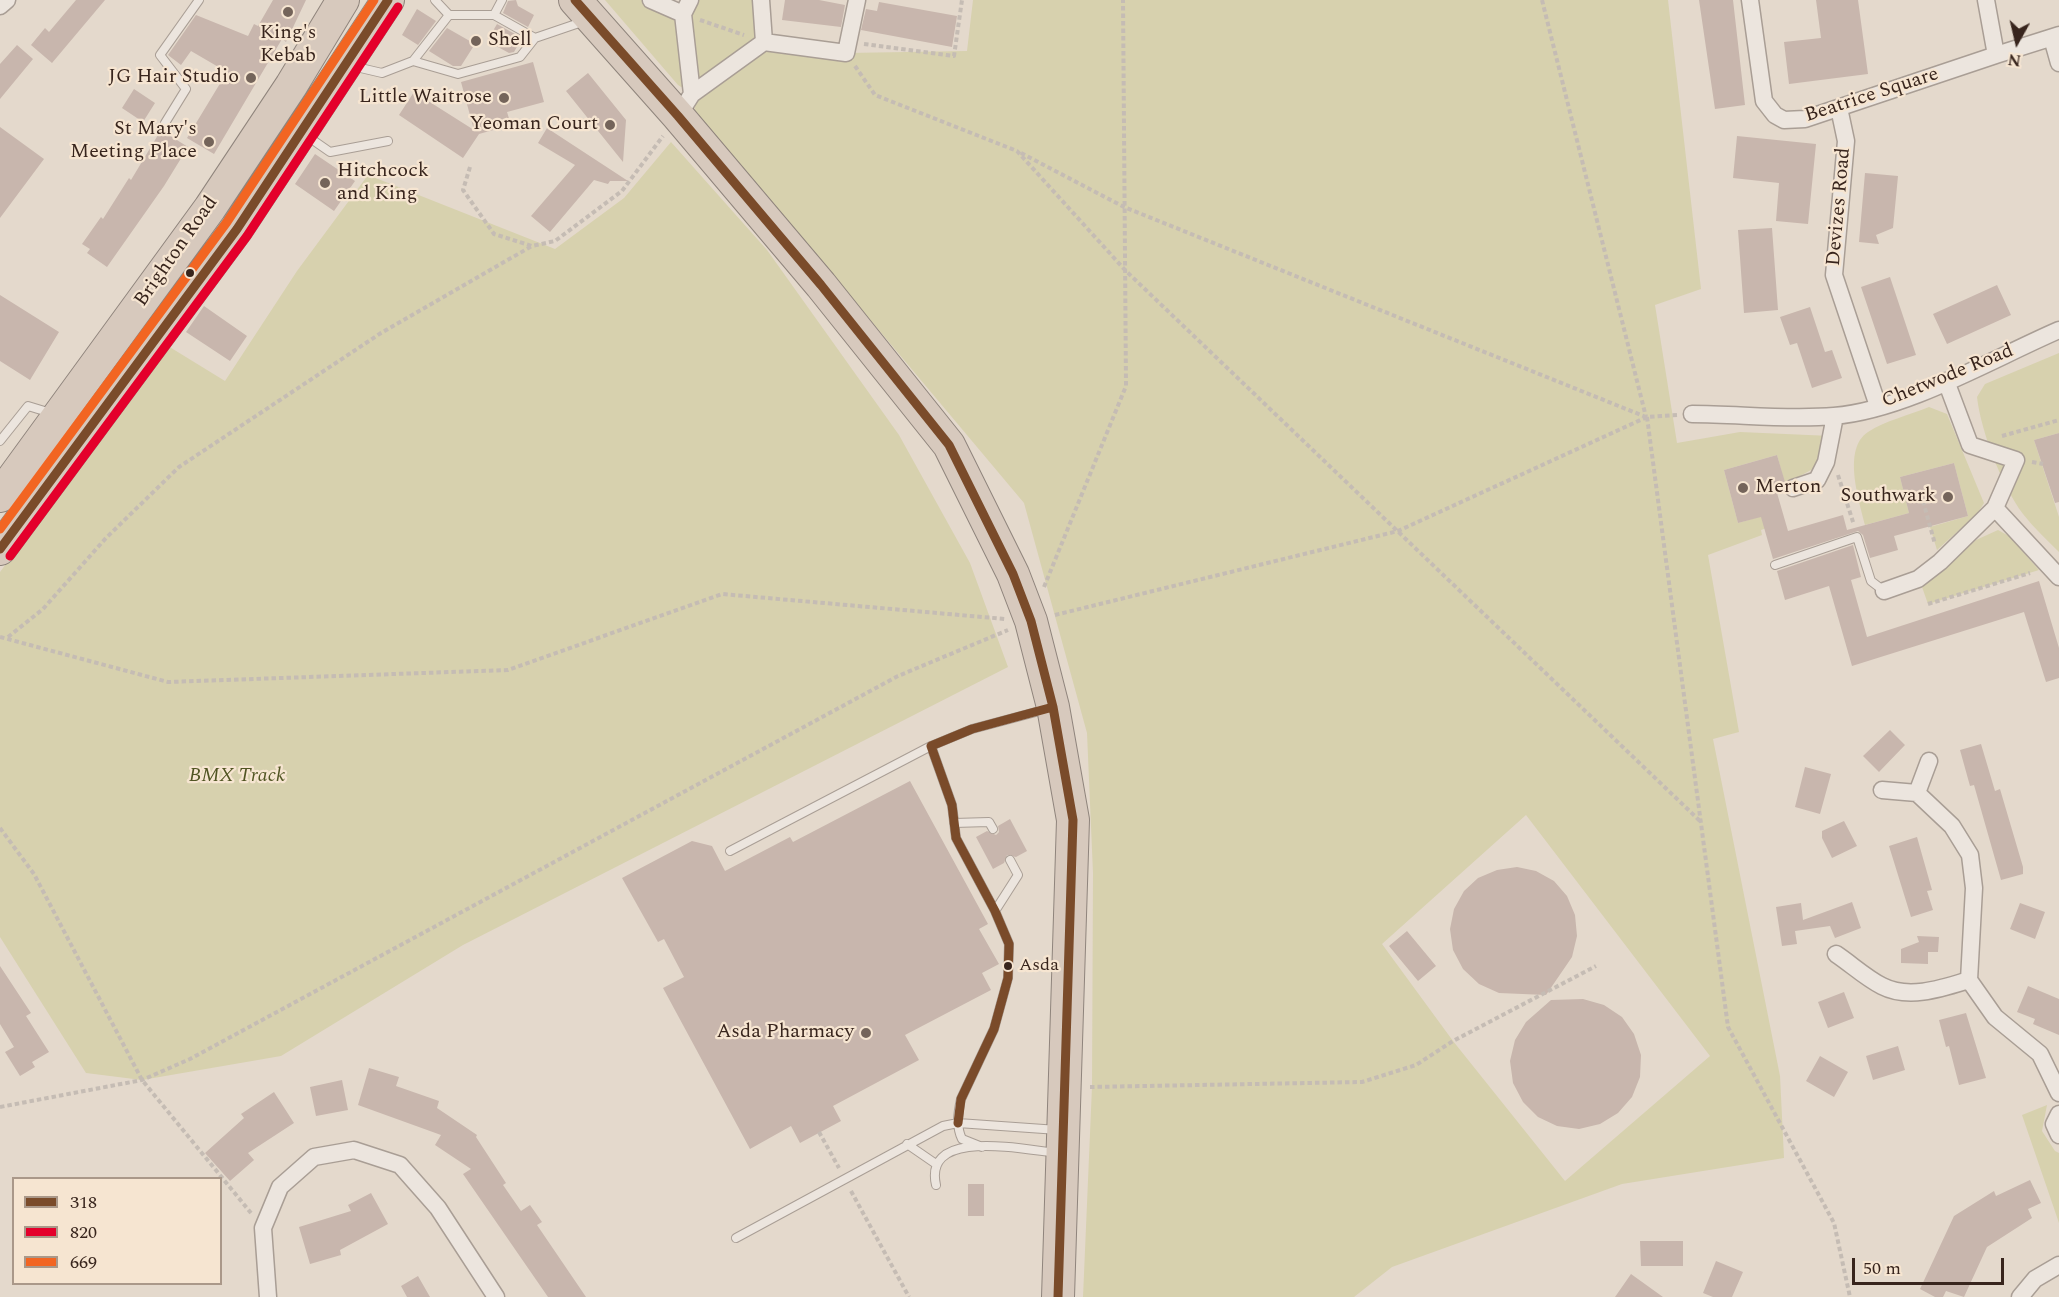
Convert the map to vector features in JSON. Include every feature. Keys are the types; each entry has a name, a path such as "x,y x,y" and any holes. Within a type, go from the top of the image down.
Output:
{"highway":[{"name":"Brighton Road","path":"0,496 61,416 210,208 344,0"},
{"name":"Brighton Road","path":"0,549 237,229 388,0"},
{"path":"583,9 685,105 821,285 949,445 1013,574 1030,621 1053,707 1072,820 1058,1297"}],"street":[{"path":"0,6 8,0"},
{"path":"651,0 686,7 685,105"},
{"path":"761,0 764,42"},
{"path":"685,105 764,42 848,47 857,0"},
{"name":"Beatrice Square","path":"1750,0 1762,93 1769,109 1784,120 1794,121 1839,108 2055,37"},
{"path":"1986,0 1996,55"},
{"path":"2055,37 2059,63"},
{"name":"Devizes Road","path":"1839,108 1846,141 1834,275 1878,406"},
{"name":"Chetwode Road","path":"1692,414 1834,416 1878,406 1946,381 2059,330"},
{"path":"1884,591 1918,579 1940,562 1995,507 2016,460 1970,445 1946,381"},
{"path":"1793,488 1818,480 1826,462 1834,416"},
{"path":"1995,507 2054,572"},
{"path":"1917,793 1929,761"},
{"path":"1882,790 1917,793 1952,826 1970,855 1974,888 1969,981 1995,1017 2040,1054 2059,1093"},
{"path":"1836,954 1883,987 1908,993 1935,990 1969,981"},
{"path":"2059,1114 2054,1124 2059,1135"},
{"path":"268,1297 263,1228 280,1187 314,1157 354,1150 400,1165 438,1208 495,1297"},
{"path":"2020,1297 2035,1279 2059,1265"}],"lane":[{"path":"165,123 186,89 160,55 199,0"},
{"path":"435,0 449,15 494,15 535,38"},
{"path":"494,15 502,0"},
{"path":"413,61 458,74 520,57 535,38 583,9"},
{"path":"347,64 382,73 413,61 449,15"},
{"path":"301,132 330,152 388,141"},
{"path":"0,441 28,406 61,416"},
{"path":"1775,565 1857,537 1871,581 1884,591"},
{"path":"730,850 931,746 972,729 1053,707"},
{"path":"931,746 952,805 956,838 995,911 1009,944 1008,978 994,1029 961,1100 958,1123 962,1139 982,1147"},
{"path":"954,823 989,822 993,829"},
{"path":"995,911 1018,875 1010,860"},
{"path":"736,1238 942,1126 958,1123 1064,1142"},
{"path":"936,1185 934,1174 936,1164 942,1155 952,1149 1064,1142"},
{"path":"907,1144 936,1164"}],"path":[{"path":"848,47 954,56 962,0"},
{"path":"1030,621 1126,386 1123,0"},
{"path":"1542,0 1647,417 1728,1027 1834,1222 1850,1297"},
{"path":"686,7 764,42"},
{"path":"848,47 874,95 1017,151 1124,207 1647,417"},
{"path":"8,637 44,609 106,538 179,467 381,333 532,246 555,241 622,190 685,105"},
{"path":"1017,151 1125,270 1700,821"},
{"path":"470,167 463,190 494,234 532,246"},
{"path":"0,1107 142,1080 190,1059 897,676 1030,621 1398,531 1647,417 1692,414"},
{"path":"1970,445 2059,420"},
{"path":"1826,462 1836,468 1857,537"},
{"path":"1923,501 1940,562"},
{"path":"1928,604 2054,572"},
{"path":"0,637 8,637 168,682 508,670 722,594 1030,621"},
{"path":"0,828 34,874 142,1080 221,1177"},
{"path":"1065,1087 1362,1082 1416,1065 1453,1041 1596,966"},
{"path":"819,1132 909,1297"},
{"path":"222,1178 263,1228"}],"green space":[{"path":"605,0 651,0 682,14 690,0 767,0 764,42 846,53 967,51 973,0 1668,0 1701,289 1655,305 1677,443 1740,432 1831,436 1826,462 1785,484 1777,455 1724,470 1738,523 1773,513 1776,525 1761,530 1762,535 1708,555 1739,732 1713,739 1780,1076 1784,1158 1622,1184 1392,1267 1354,1297 1083,1297 1092,1087 1093,873 1087,733 1024,503 695,111 692,94 678,85","holes":["1526,815 1710,1056 1565,1181 1453,1041 1382,944"]},
{"name":"BMX Track","path":"671,142 767,250 899,435 970,563 1008,667 463,945 281,1056 142,1080 86,1073 0,937 0,572 168,346 225,381 297,271 368,175 555,249 624,198"},
{"path":"2059,353 2059,433 2034,440 2059,517 2059,552 2023,514 2000,474 1983,426 1977,397 1985,384"},
{"path":"1929,407 1947,414 1984,503 1977,514 1937,550 1930,527 1968,516 1954,463 1900,477 1909,513 1865,525 1854,476 1856,450 1860,440 1868,432 1889,421"},
{"path":"1998,530 2009,536 2039,570 1928,604 1922,587 1976,540"},
{"path":"2047,1105 2042,1131 2055,1151 2059,1153 2059,1223 2022,1115"}],"building":[{"path":"76,0 105,0 52,63 31,45 45,28 49,32"},
{"path":"273,0 306,0 286,42 282,39 214,154 187,138 227,72 191,51 181,65 168,55 196,15 248,36 254,24 258,26"},
{"path":"516,0 518,6 534,15 528,27 503,13 508,1"},
{"path":"785,0 819,0 845,5 841,27 782,20"},
{"path":"1699,0 1733,0 1745,105 1715,109"},
{"path":"1816,0 1858,0 1868,74 1789,84 1784,42 1821,38"},
{"path":"879,2 957,16 952,47 861,30 866,9 877,11"},
{"path":"417,9 436,21 418,45 402,35"},
{"path":"497,24 522,38 514,52 509,53 487,41"},
{"path":"447,28 475,44 461,66 453,66 429,51"},
{"path":"17,45 33,59 0,99 0,64"},
{"name":"Little Waitrose","path":"533,62 544,102 507,112 511,125 479,134 463,158 399,115 414,92 474,130 461,82"},
{"name":"Yeoman Court","path":"588,73 626,120 623,162 566,91"},
{"path":"134,89 155,103 143,122 122,108"},
{"path":"0,127 44,159 0,218"},
{"path":"547,128 628,181 610,181 608,184 594,180 550,232 531,216 575,165 538,143"},
{"path":"161,130 188,147 164,186 107,267 87,253 90,249 82,244 101,217 103,219 129,178 131,180"},
{"path":"1737,136 1816,144 1808,224 1776,221 1779,183 1733,178"},
{"name":"Hitchcock and King","path":"315,154 355,181 334,211 295,184"},
{"path":"1865,173 1898,176 1893,228 1876,235 1879,244 1859,242"},
{"path":"1772,228 1778,310 1744,313 1738,230"},
{"path":"1890,277 1916,355 1887,364 1861,287"},
{"path":"1997,285 2011,315 1947,344 1933,314"},
{"path":"0,295 59,332 30,380 0,361"},
{"path":"204,306 247,336 230,361 186,332"},
{"path":"1810,307 1825,352 1832,350 1842,378 1812,388 1797,343 1790,345 1780,317"},
{"path":"2059,433 2059,502 2055,503 2034,440"},
{"path":"1777,455 1785,482 1775,486 1788,531 1843,515 1847,530 1909,513 1900,477 1954,463 1968,516 1894,536 1898,550 1870,558 1863,535 1858,531 1773,559 1761,517 1738,523 1724,470"},
{"path":"1853,545 1861,577 1851,580 1867,637 2039,581 2059,648 2059,678 2046,682 2024,612 1852,666 1829,586 1785,600 1777,571"},
{"path":"1890,730 1905,745 1879,772 1863,756"},
{"path":"1981,744 1995,791 2000,789 2023,867 2023,874 2001,880 1974,785 1970,786 1960,750"},
{"path":"1805,767 1831,774 1820,814 1795,807"},
{"name":"Asda","path":"910,781 988,924 979,929 999,964 982,973 991,990 905,1035 919,1060 833,1106 841,1121 800,1143 791,1126 750,1149 663,988 684,977 664,939 658,942 622,878 692,841 712,846 725,871 790,837 793,842"},
{"path":"1010,819 1027,851 1016,857 1007,855 1004,863 993,869 976,837 987,831 996,835 999,832 998,826"},
{"path":"1844,821 1857,846 1832,858 1822,838 1822,831"},
{"path":"1917,837 1932,890 1927,891 1933,910 1911,917 1889,846"},
{"path":"1517,867 1536,871 1554,881 1567,896 1575,915 1577,936 1572,957 1546,995 1499,993 1479,984 1463,969 1453,950 1450,929 1454,909 1464,891 1478,878 1497,870"},
{"path":"1852,902 1861,928 1835,938 1830,926 1795,931 1797,944 1782,946 1776,907 1801,903 1803,920"},
{"path":"2020,903 2045,912 2035,939 2010,929"},
{"path":"1407,931 1436,966 1418,981 1389,946"},
{"path":"1917,936 1939,937 1938,952 1928,952 1928,964 1901,963 1901,949 1919,942"},
{"path":"0,966 31,1013 26,1016 49,1052 32,1062 35,1067 20,1076 5,1052 14,1047 0,1024"},
{"path":"2028,986 2059,999 2059,1035 2033,1024 2035,1019 2017,1012"},
{"path":"1844,992 1854,1018 1828,1028 1818,1002"},
{"path":"1583,999 1604,1005 1622,1017 1634,1034 1641,1055 1640,1077 1632,1097 1618,1113 1600,1124 1579,1129 1557,1126 1538,1117 1523,1102 1513,1083 1510,1061 1515,1040 1526,1022 1551,1000"},
{"path":"1966,1013 1986,1078 1959,1085 1949,1046 1946,1047 1939,1020"},
{"path":"1898,1046 1905,1070 1873,1080 1866,1056"},
{"path":"1820,1056 1848,1072 1834,1097 1806,1081"},
{"path":"369,1068 399,1077 396,1086 439,1101 437,1108 477,1135 476,1137 506,1183 503,1185 521,1211 530,1205 542,1222 537,1225 586,1297 548,1297 463,1174 471,1169 435,1145 441,1135 358,1105"},
{"path":"342,1080 348,1110 316,1116 310,1087"},
{"path":"274,1092 294,1123 248,1153 254,1160 230,1181 205,1153 244,1118 241,1114"},
{"path":"2030,1180 2041,1203 2028,1209 2032,1218 1987,1247 1964,1297 1946,1291 1943,1297 1935,1297 1920,1289 1954,1216 1994,1191 1996,1196"},
{"path":"968,1184 984,1184 984,1216 968,1216"},
{"path":"371,1193 388,1224 340,1250 341,1255 310,1264 299,1227 351,1211 348,1205"},
{"path":"1640,1241 1683,1241 1683,1266 1641,1266"},
{"path":"1716,1261 1743,1272 1732,1297 1713,1297 1703,1293"},
{"path":"1631,1274 1663,1297 1615,1297"},
{"path":"418,1276 430,1297 407,1297 401,1286"}],"transit line":[{"name":"669","path":"0,529 227,222 374,0"},
{"name":"318","path":"0,549 237,229 388,0"},
{"name":"318","path":"575,0 678,116 821,285 949,445 1013,574 1031,621 1053,707 1073,820 1058,1297"},
{"name":"820","path":"10,556 247,236 398,7"},
{"name":"318","path":"931,746 972,729 1053,707"},
{"name":"318","path":"931,746 952,805 956,838 995,911 1009,944 1008,978 994,1029 961,1099 958,1123"}],"place":[{"name":"King's Kebab","path":"288,12"},
{"name":"Shell","path":"476,41"},
{"name":"JG Hair Studio","path":"251,78"},
{"name":"Little Waitrose","path":"504,98"},
{"name":"Yeoman Court","path":"610,125"},
{"name":"St Mary's Meeting Place","path":"209,142"},
{"name":"Hitchcock and King","path":"325,183"},
{"name":"Merton","path":"1743,488"},
{"name":"Southwark","path":"1948,497"},
{"name":"Asda","path":"1008,966"},
{"name":"Asda Pharmacy","path":"866,1033"}]}
